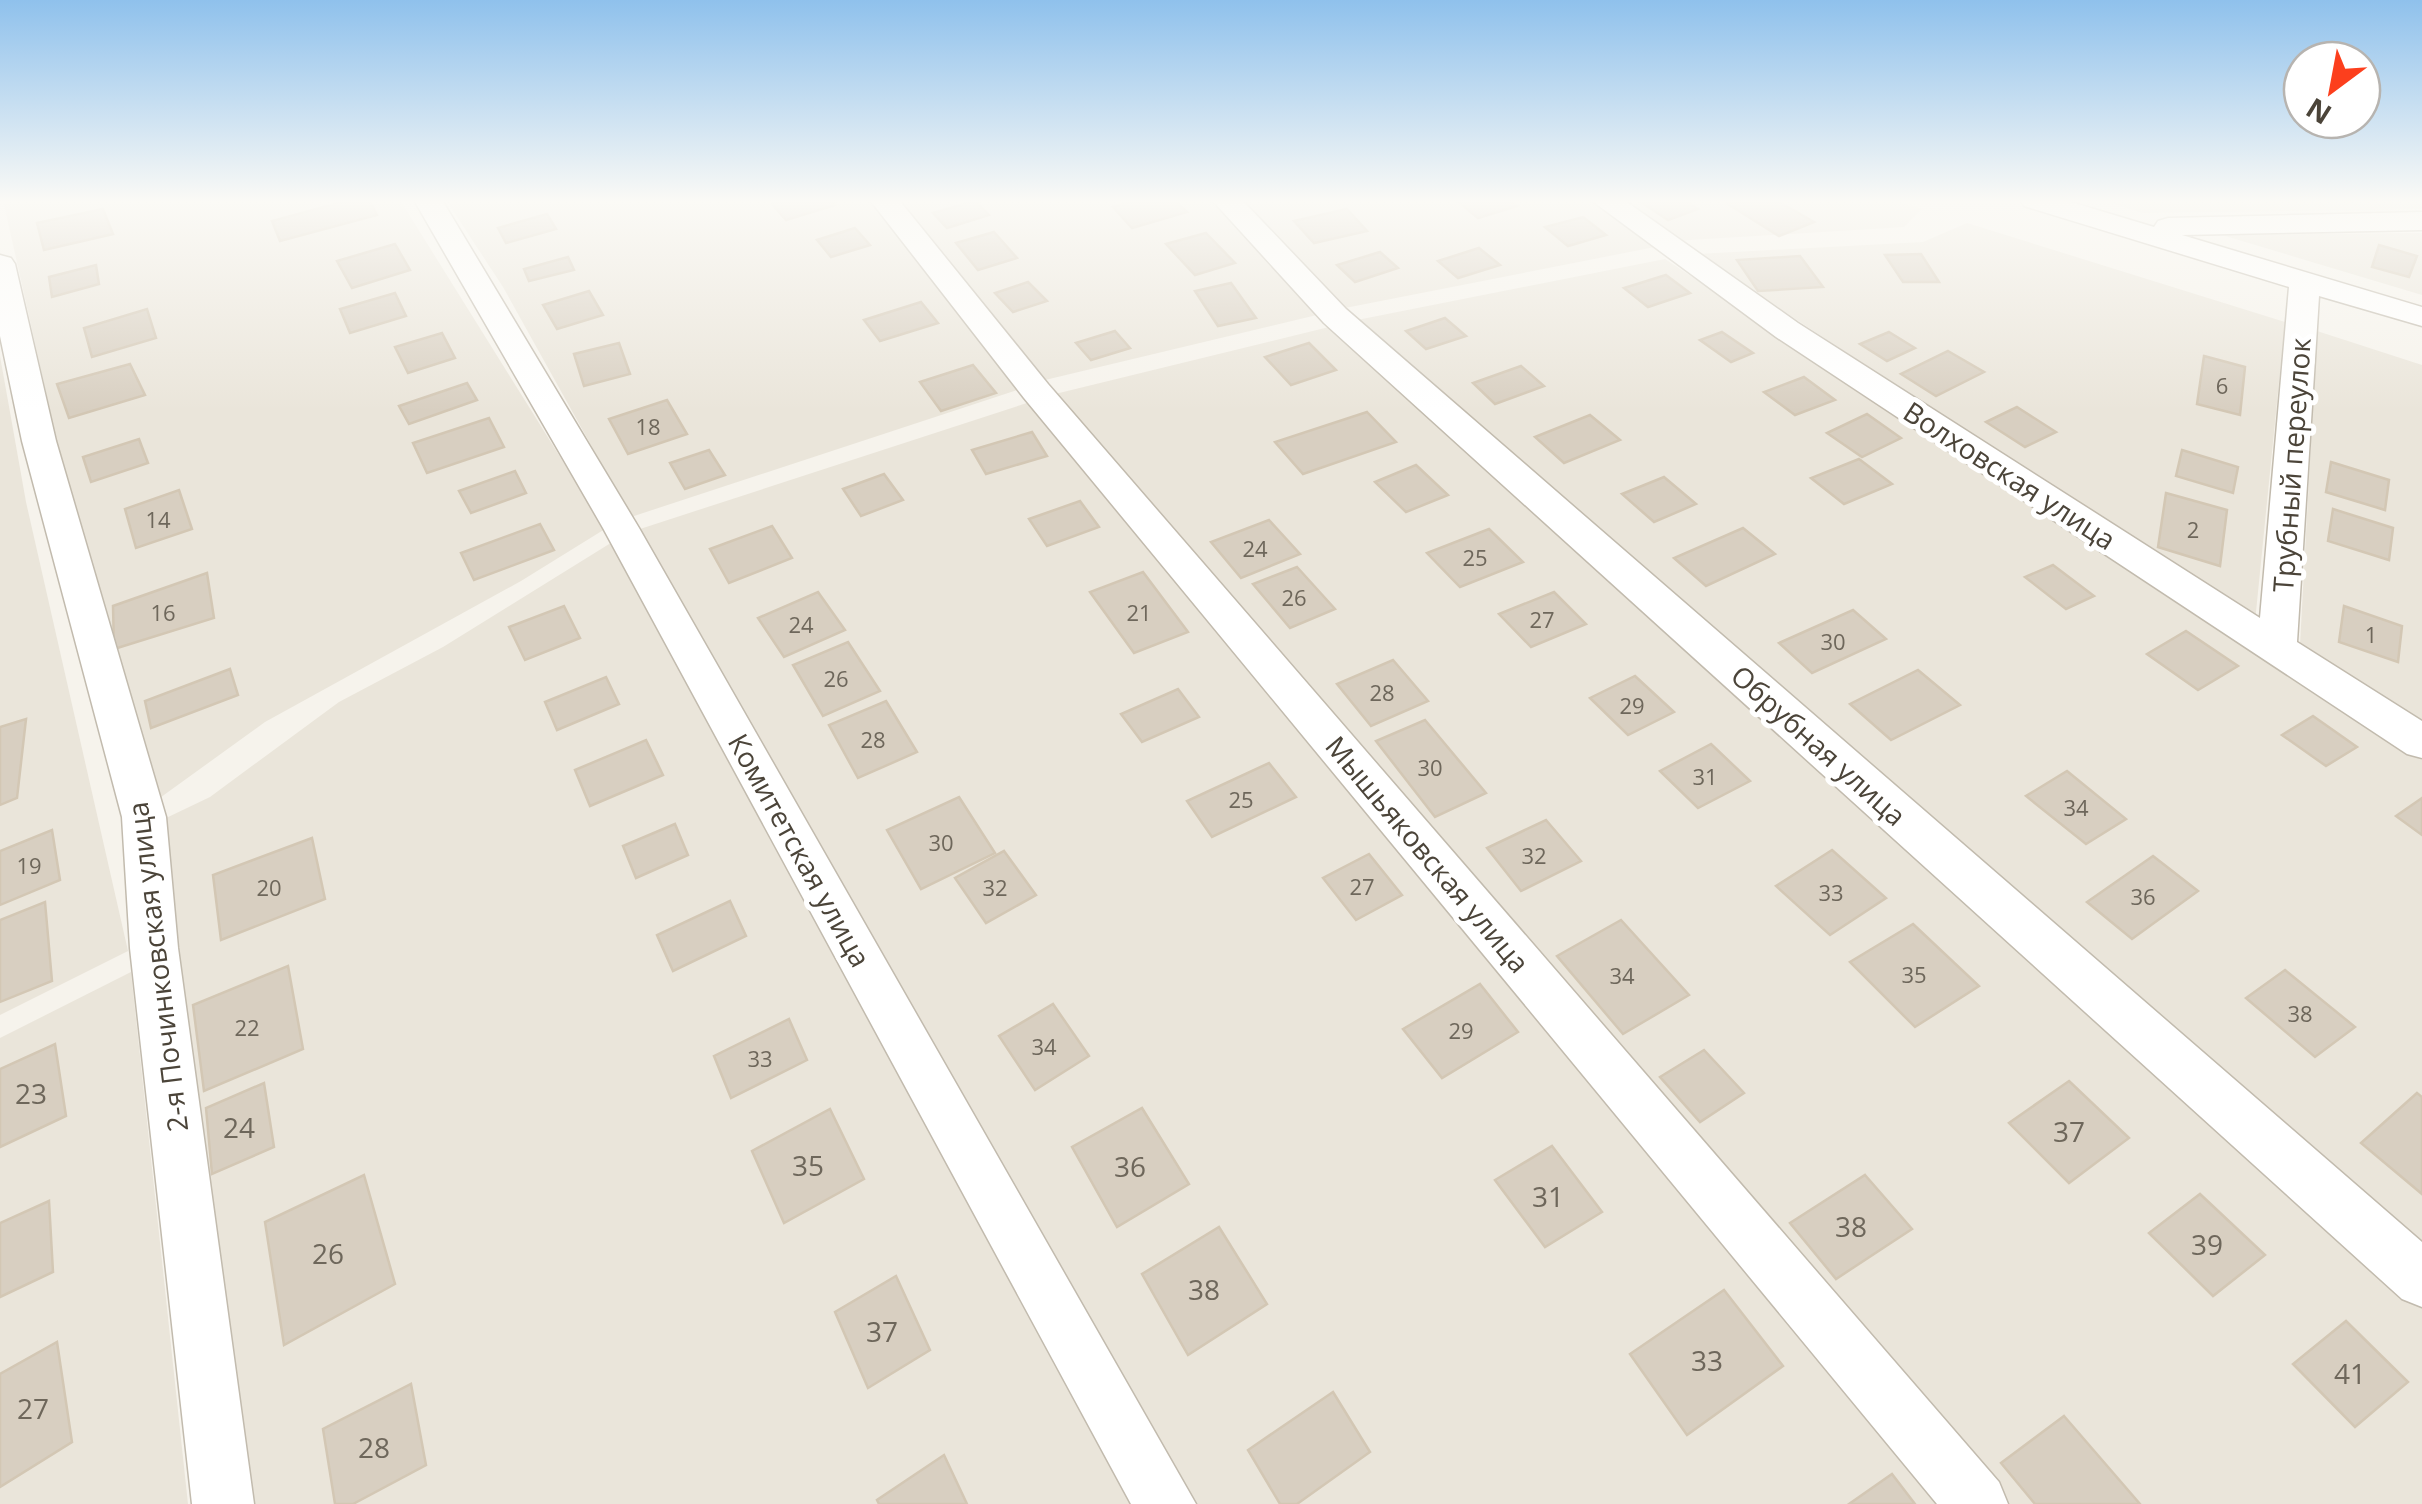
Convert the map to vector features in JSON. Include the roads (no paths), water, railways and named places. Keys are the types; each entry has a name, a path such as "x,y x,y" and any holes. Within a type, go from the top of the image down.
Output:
{"street":[{"name":"2-я Починковская улица","path":"1,270 39,441 144,818 154,948 223,1504"},
{"name":"Комитетская улица","path":"469,270 620,528 1165,1504"},
{"name":"Мышьяковская улица","path":"940,270 1036,391 1978,1504"},
{"name":"Обрубная улица","path":"1292,270 1335,316 2422,1279"},
{"name":"Волховская улица","path":"1703,270 1787,330 2422,742"},
{"path":"2272,270 2422,317"},
{"name":"Трубный переулок","path":"2277,650 2305,280"}]}
